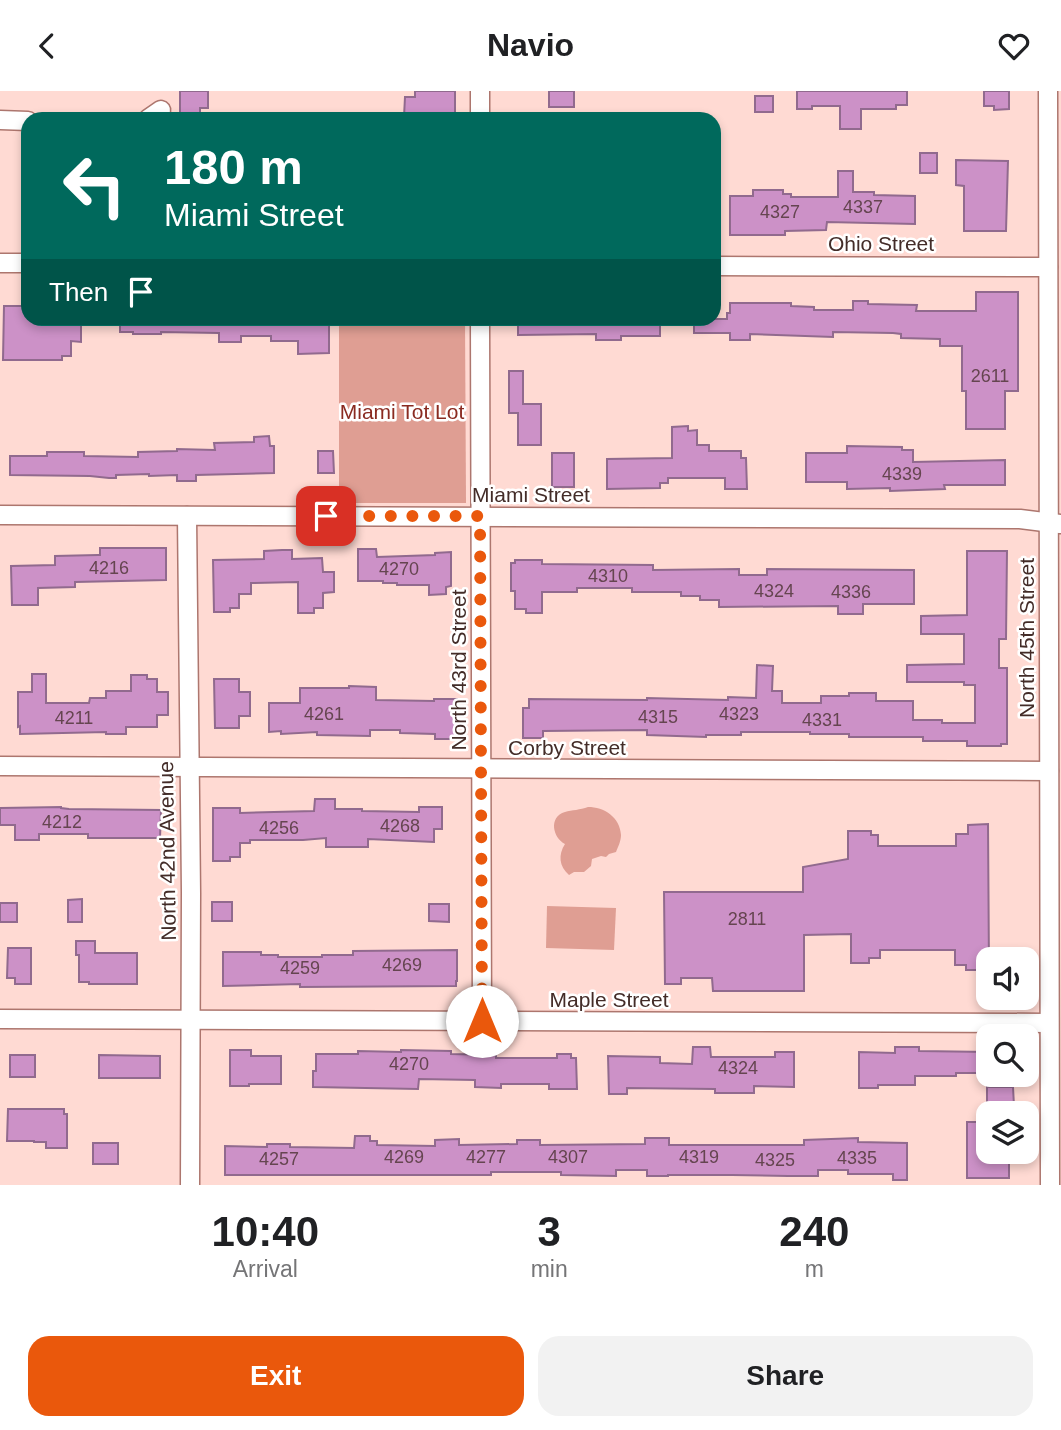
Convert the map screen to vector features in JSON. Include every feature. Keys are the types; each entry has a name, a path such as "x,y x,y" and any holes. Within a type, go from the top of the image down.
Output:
{"street":[{"path":"480,91 480,112"},
{"name":"North 45th Street","path":"1048,91 1048,267 1055,523 1049,771 1049,1023 1055,1109 1050,1185"},
{"path":"0,120 21,121"},
{"path":"0,263 21,263"},
{"name":"Ohio Street","path":"721,266 1048,267"},
{"name":"North 43rd Street","path":"480,326 482,1021"},
{"name":"Miami Street","path":"0,515 1020,519 1055,523"},
{"name":"North 42nd Avenue","path":"187,516 191,1185"},
{"name":"Corby Street","path":"0,766 1049,771"},
{"name":"Maple Street","path":"0,1019 1049,1023"}],"green space":[{"name":"Miami Tot Lot","path":"339,326 465,326 466,503 339,503"},
{"path":"588,807 605,811 614,818 620,829 620,842 616,852 592,859 591,866 584,872 569,875 561,860 565,844 555,833 554,823 556,818 565,812"},
{"path":"547,906 616,908 614,950 546,948"}],"building":[{"path":"180,91 208,91 208,108 200,108 200,112 180,112"},
{"path":"415,91 455,91 455,112 404,112 405,97 415,97"},
{"path":"549,91 574,91 574,107 549,107"},
{"path":"797,91 907,91 907,105 896,105 896,109 861,109 861,129 840,129 840,106 797,109"},
{"path":"984,91 1009,91 1009,109 994,110 994,106 984,106"},
{"path":"755,96 773,96 773,112 755,112"},
{"path":"920,153 937,153 937,173 920,173"},
{"path":"956,160 1008,161 1006,231 964,231 964,186 956,185"},
{"path":"838,171 853,171 853,192 915,196 915,224 827,222 826,230 785,231 785,235 730,235 730,196 753,196 753,190 783,190 783,194 791,194 791,197 838,197"},
{"path":"976,292 1018,292 1018,391 1005,391 1005,429 966,429 966,391 962,391 962,346 940,346 940,339 901,338 901,334 893,333 833,332 833,337 750,334 750,340 730,340 730,333 694,333 694,326 721,326 721,319 727,319 727,313 730,313 730,303 791,303 791,306 814,307 814,310 853,310 853,301 868,301 868,304 917,305 916,311 976,311"},
{"path":"4,306 21,306 21,326 81,326 81,342 71,341 71,356 62,356 62,360 3,360"},
{"path":"120,326 329,326 329,353 298,354 298,341 271,341 271,336 241,336 241,342 219,342 219,333 120,332"},
{"path":"518,326 660,326 660,336 621,336 621,340 596,340 596,334 518,335"},
{"path":"509,371 523,371 523,404 541,404 541,445 518,445 518,413 509,413"},
{"path":"688,426 688,431 697,430 697,445 709,445 709,451 741,451 741,458 746,458 747,489 725,489 725,478 668,478 668,483 660,483 660,488 607,489 607,459 672,458 672,427"},
{"path":"269,436 270,446 274,446 274,473 196,475 196,481 177,481 177,475 149,474 116,475 116,478 10,475 10,456 84,452 84,456 138,457 138,452 215,450 214,443 254,442 254,437"},
{"path":"847,446 902,447 902,450 913,450 913,462 1005,460 1005,485 944,485 945,489 890,491 890,488 847,489 847,482 806,482 806,453 847,453"},
{"path":"318,451 333,451 334,473 318,473"},
{"path":"552,453 574,453 574,487 552,487"},
{"path":"100,548 166,548 166,580 75,582 75,587 38,588 38,605 12,605 11,566 55,565 55,556 100,555"},
{"path":"358,549 376,549 377,557 451,552 451,586 446,587 446,594 429,595 429,585 358,581"},
{"path":"292,550 292,559 322,558 323,572 334,572 334,592 323,593 323,608 314,608 314,613 298,613 298,582 251,583 251,594 239,594 239,608 230,608 230,612 214,612 213,560 264,559 264,551"},
{"path":"967,551 1007,551 1006,639 999,639 999,668 1007,668 1007,744 967,746 967,741 923,741 923,737 849,737 849,734 810,732 741,732 741,735 706,737 647,735 647,730 543,731 543,738 523,738 523,708 529,708 529,699 756,698 757,665 773,666 772,691 782,691 782,703 821,703 821,696 876,693 876,701 913,701 913,720 975,723 975,685 964,685 964,682 907,682 907,665 964,664 964,634 921,634 921,616 967,615"},
{"path":"515,560 542,560 542,564 653,565 653,570 739,569 739,575 767,575 767,569 914,570 914,604 863,604 863,614 838,614 838,606 719,607 719,600 681,596 681,592 632,592 632,588 577,588 577,592 542,592 542,613 526,613 526,609 515,609 515,591 511,591 511,563 515,563"},
{"path":"32,674 46,674 46,703 89,703 90,698 106,698 106,691 131,691 131,675 147,675 147,679 157,679 157,692 168,692 168,715 157,715 157,727 126,727 126,734 20,734 18,692 32,692"},
{"path":"214,679 239,679 239,692 250,692 250,716 239,716 239,728 215,728"},
{"path":"376,687 376,700 457,699 458,739 435,739 435,734 400,733 400,730 370,730 370,736 269,732 269,703 300,703 300,688"},
{"path":"315,799 335,799 335,809 362,811 419,812 419,807 442,807 442,829 434,829 434,842 368,839 368,847 326,847 326,838 250,840 250,843 240,843 240,857 230,857 230,861 213,861 213,808 240,808 240,813 314,811"},
{"path":"0,808 161,810 160,838 88,838 88,834 39,834 39,840 15,840 15,825 0,825"},
{"path":"988,824 989,947 976,947 976,970 966,970 966,965 955,965 955,950 880,950 880,958 869,958 869,963 851,963 851,934 804,935 804,991 713,991 712,978 681,978 681,984 665,984 664,892 803,892 803,867 848,859 848,831 871,831 871,835 878,835 878,846 956,846 956,834 968,834 968,825"},
{"path":"82,899 82,922 68,922 68,900"},
{"path":"212,902 232,902 232,921 212,921"},
{"path":"0,903 17,903 17,922 0,922"},
{"path":"429,904 449,904 449,922 429,921"},
{"path":"76,941 95,941 95,953 137,953 137,984 79,982"},
{"path":"8,948 31,948 31,984 15,984 15,978 7,978"},
{"path":"457,950 456,986 223,986 223,952 261,952 261,955 278,957 322,957 353,955 353,951"},
{"path":"693,1047 710,1047 711,1057 775,1057 775,1052 794,1052 794,1087 754,1086 754,1093 715,1093 715,1089 627,1088 627,1094 609,1094 608,1056 660,1057 660,1063 692,1064"},
{"path":"895,1047 919,1047 919,1051 976,1052 976,1073 915,1076 915,1085 859,1088 859,1052 895,1053"},
{"path":"230,1050 251,1050 251,1056 281,1056 281,1084 230,1086"},
{"path":"401,1050 451,1051 451,1054 496,1055 496,1058 557,1058 557,1054 571,1054 571,1058 576,1058 577,1089 549,1089 549,1084 475,1087 475,1080 419,1079 418,1089 313,1087 316,1054"},
{"path":"10,1055 35,1055 35,1077 10,1077"},
{"path":"99,1055 160,1056 160,1078 99,1078"},
{"path":"987,1087 1013,1087 1014,1101 987,1101"},
{"path":"8,1109 64,1109 64,1114 67,1114 67,1148 46,1148 46,1142 7,1141"},
{"path":"967,1122 976,1122 976,1164 1009,1164 1009,1178 967,1178"},
{"path":"355,1136 370,1136 370,1141 377,1141 377,1145 435,1146 435,1140 459,1139 459,1145 517,1144 517,1140 540,1140 540,1145 645,1144 645,1138 669,1138 669,1145 804,1145 804,1140 858,1138 858,1142 907,1143 907,1180 893,1180 893,1174 848,1174 848,1170 818,1170 818,1176 647,1176 647,1170 616,1170 616,1176 561,1175 561,1172 491,1172 491,1175 225,1175 225,1146 267,1147 267,1144 290,1144 290,1147 354,1148"},
{"path":"93,1143 118,1143 118,1164 93,1164"}],"route":[{"path":"326,516 480,516 482,1021"}]}
